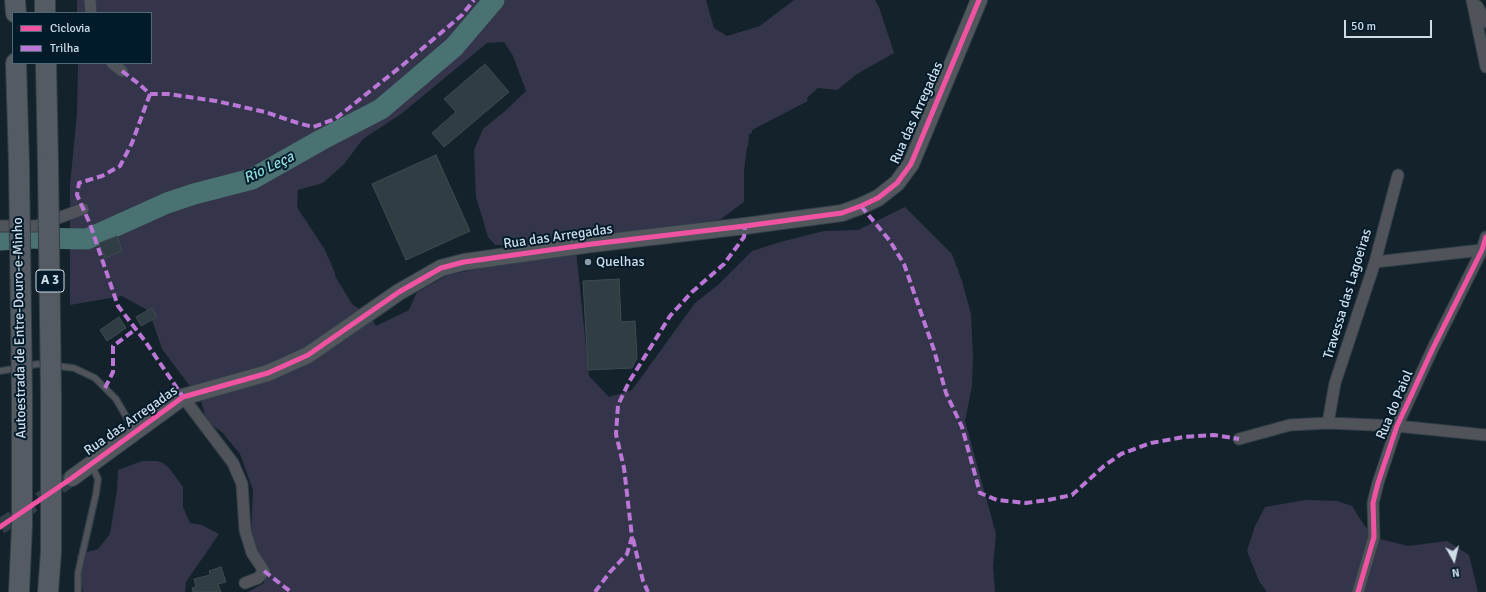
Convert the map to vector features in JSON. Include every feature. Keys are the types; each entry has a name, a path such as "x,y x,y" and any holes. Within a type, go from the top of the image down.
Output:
{"highway":[{"path":"15,0 16,12"},
{"path":"45,0 45,12"},
{"name":"Autoestrada de Entre-Douro-e-Minho","path":"16,64 22,397 22,534 19,592"},
{"name":"Autoestrada de Entre-Douro-e-Minho","path":"46,64 51,397 51,552 48,592"}],"street":[{"path":"90,0 91,12"},
{"name":"Rua das Arregadas","path":"72,478 183,397 268,373 308,355 399,292 441,268 464,262 592,244 842,213 878,198 897,183 911,164 979,0"},
{"path":"1473,0 1486,22"},
{"path":"1473,0 1486,68"},
{"path":"113,64 122,71"},
{"name":"Travessa das Lagoeiras","path":"1328,423 1335,383 1375,262 1398,175"},
{"path":"0,226 36,226 83,209"},
{"name":"Rua do Paiol","path":"1358,592 1374,537 1373,503 1378,483 1398,426 1482,250 1486,237"},
{"path":"1375,262 1482,250"},
{"path":"183,397 234,463 242,484 245,530 252,553 264,571 258,578 246,583"},
{"path":"1239,439 1290,425 1328,423 1398,426 1486,435"}],"lane":[{"path":"0,371 38,364 74,368 95,378 116,399 135,432"},
{"path":"78,592 78,573 98,479 91,464"}],"shaded area":[{"path":"77,0 706,0 714,28 727,36 760,26 794,0 875,0 879,7 894,53 857,74 837,90 818,88 807,98 808,101 752,130 752,133 749,134 744,171 744,202 721,219 659,234 622,236 602,229 575,240 589,376 609,397 632,390 695,303 718,285 752,251 824,231 858,230 905,207 952,254 962,281 971,314 973,357 972,386 965,421 996,534 993,566 995,592 248,592 264,583 263,564 251,533 253,490 240,454 222,432 207,422 201,401 162,349 149,311 122,296 70,305 70,185 77,114 78,64 152,64 152,12 77,12","holes":["504,42 513,56 526,91 483,129 474,150 476,197 488,237 495,245 513,245 505,260 486,267 448,275 417,292 409,310 376,326 371,317 352,304 335,276 325,250 297,207 298,190 323,183 344,164 363,139 401,114 487,43"]},
{"path":"142,461 157,461 163,463 170,469 183,487 183,507 190,523 202,525 219,534 186,582 185,592 83,592 77,555 98,549 110,534 117,490 118,470"},
{"path":"1305,500 1337,501 1352,506 1364,525 1376,538 1408,546 1447,541 1469,555 1478,592 1267,592 1259,581 1247,551 1255,526 1265,507"}],"building":[{"path":"485,64 509,92 444,147 432,133 456,112 444,99"},
{"path":"436,155 470,231 406,260 372,184"},
{"path":"117,236 122,251 105,258 99,243"},
{"path":"619,279 621,322 635,321 637,358 632,368 588,370 583,281"},
{"path":"152,308 157,317 141,326 136,317"},
{"path":"119,317 126,328 107,341 100,330"},
{"path":"221,567 226,582 218,584 221,592 193,592 192,588 196,587 194,579 210,575 209,571"}],"waterway":[{"name":"Rio Leça","path":"0,240 31,238 87,239 167,203 194,194 252,179 321,140 381,109 454,47 494,0"}],"tunnel":[{"path":"0,527 72,478"}],"marked path":[{"path":"122,71 150,94 168,94 216,101 265,112 313,127 335,119 462,15 474,0"},
{"path":"150,94 132,143 120,166 102,176 79,183 77,195 90,224 118,306 145,341 183,397"},
{"path":"861,206 890,241 904,264 934,350 946,393 962,427 980,493 997,500 1026,503 1072,495 1104,466 1121,454 1151,443 1184,437 1214,435 1239,439"},
{"path":"595,592 610,572 627,554 632,537 624,468 616,434 618,405 629,382 670,316 692,292 724,264 744,237 745,226"},
{"path":"105,388 113,372 113,346 136,329"},
{"path":"633,539 643,581 648,592"},
{"path":"264,571 291,592"}],"cycle path":[{"path":"0,527 72,478 183,397 268,373 308,355 399,292 441,268 464,262 592,244 842,213 878,198 897,183 911,164 979,0"},
{"path":"1358,592 1374,537 1373,503 1397,426 1433,348 1482,250 1486,237"}],"place":[{"name":"Quelhas","path":"588,262"}]}
